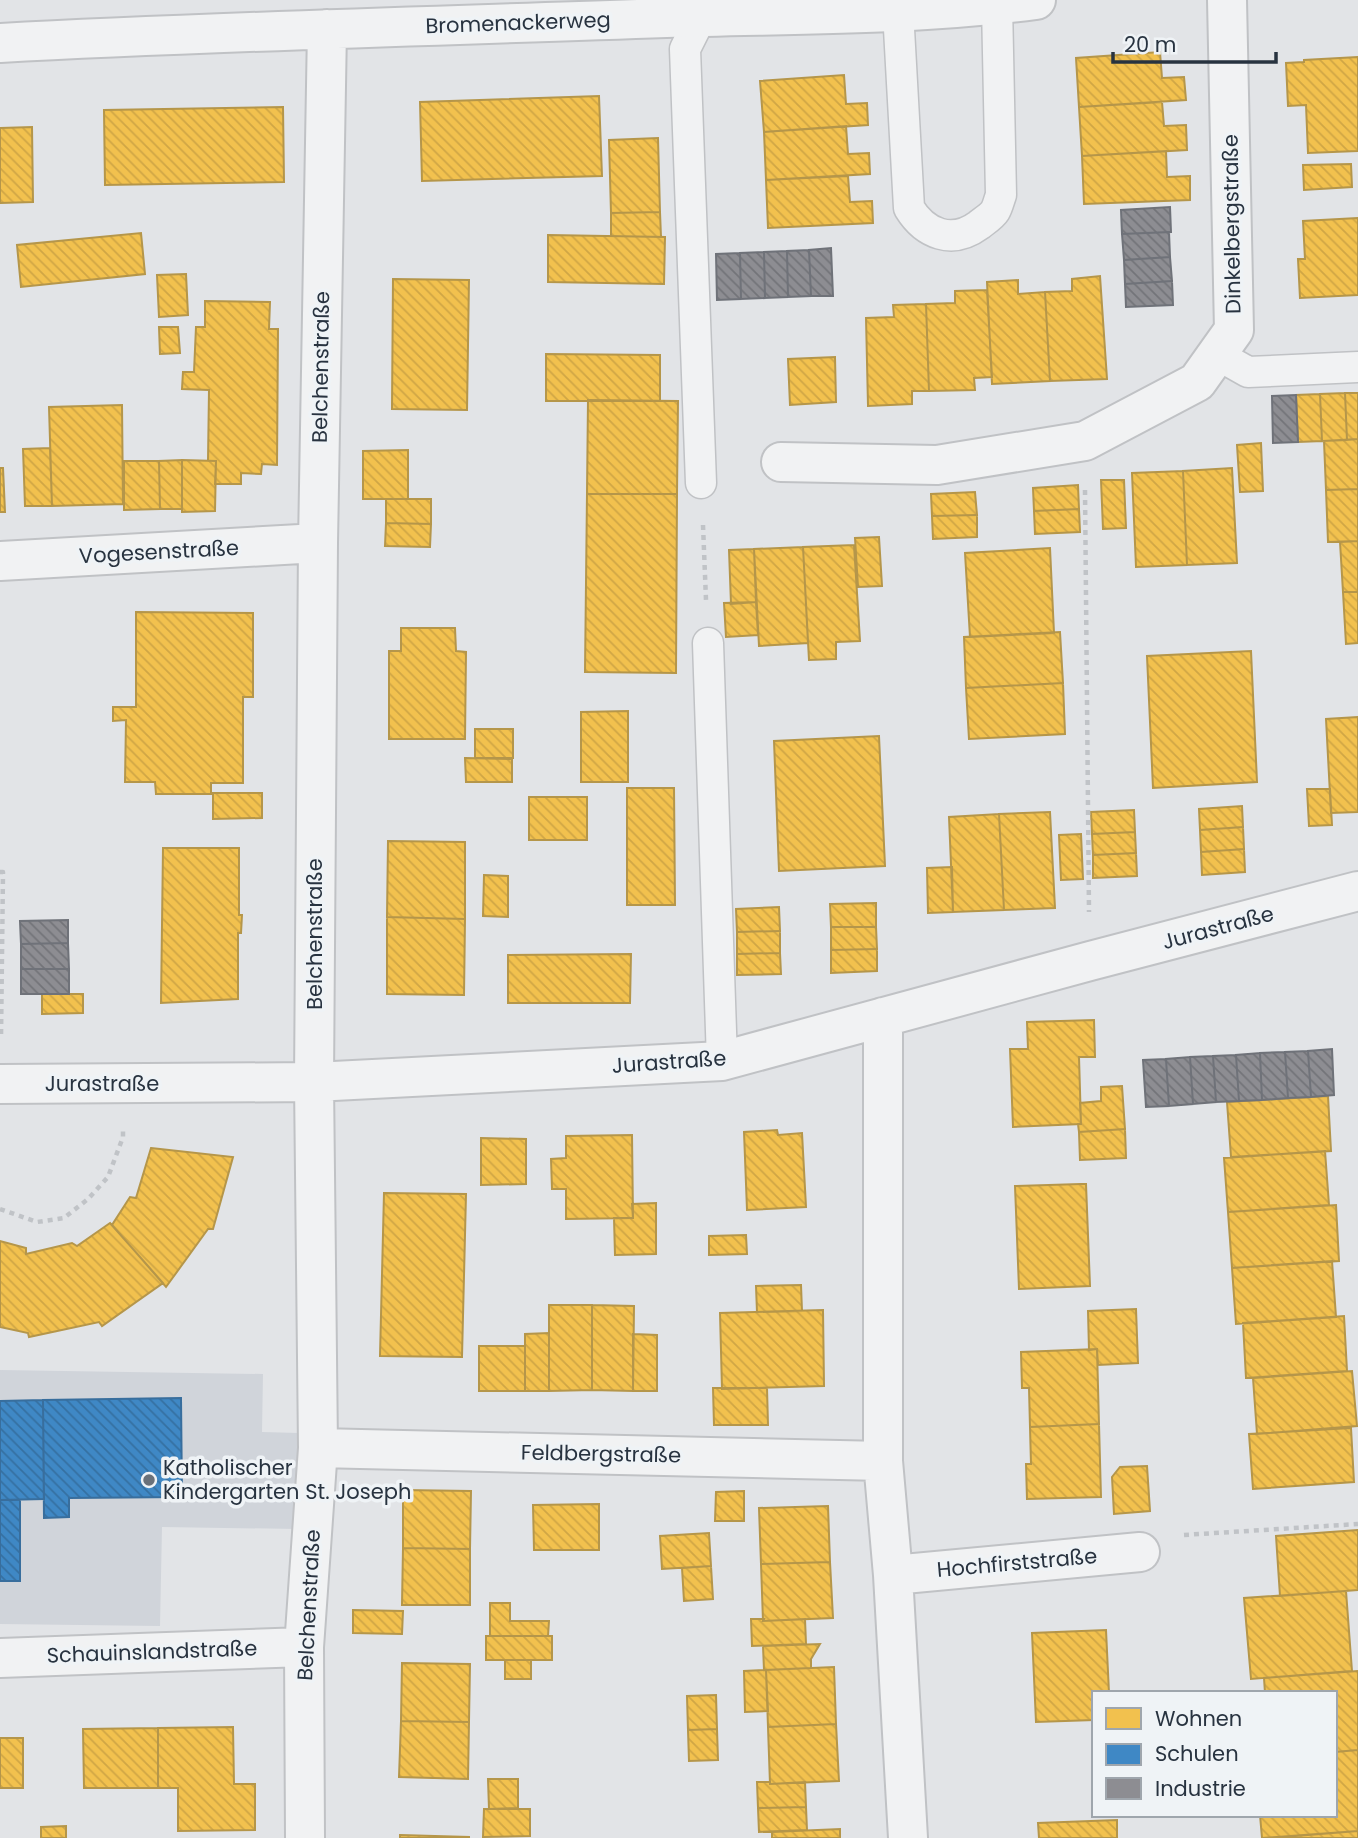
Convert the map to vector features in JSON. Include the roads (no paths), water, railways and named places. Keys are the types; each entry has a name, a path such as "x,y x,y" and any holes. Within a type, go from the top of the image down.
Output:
{"street":[{"name":"Bromenackerweg","path":"0,43 700,9 898,11 1036,0"},
{"name":"Dinkelbergstraße","path":"781,462 937,465 1085,440 1197,382 1234,330 1227,0"},
{"name":"Belchenstraße","path":"304,1838 304,1647 318,1448 314,1082 318,543 327,29"},
{"name":"Vogesenstraße","path":"0,561 318,543"},
{"name":"Jurastraße","path":"0,1084 314,1082 722,1061 1358,891"},
{"path":"883,1017 883,1461 893,1575 908,1838"},
{"name":"Feldbergstraße","path":"318,1448 883,1461"},
{"name":"Hochfirststraße","path":"893,1575 1140,1552"},
{"name":"Schauinslandstraße","path":"0,1657 304,1647"}],"lane":[{"path":"898,11 909,208 916,220 929,230 943,235 957,235 971,231 995,212 1001,195 997,5"},
{"path":"700,9 685,49 702,483"},
{"path":"1216,354 1248,372 1358,367"},
{"path":"708,643 722,1061"}],"place":[{"name":"Katholischer Kindergarten St. Joseph","path":"149,1480"}]}
